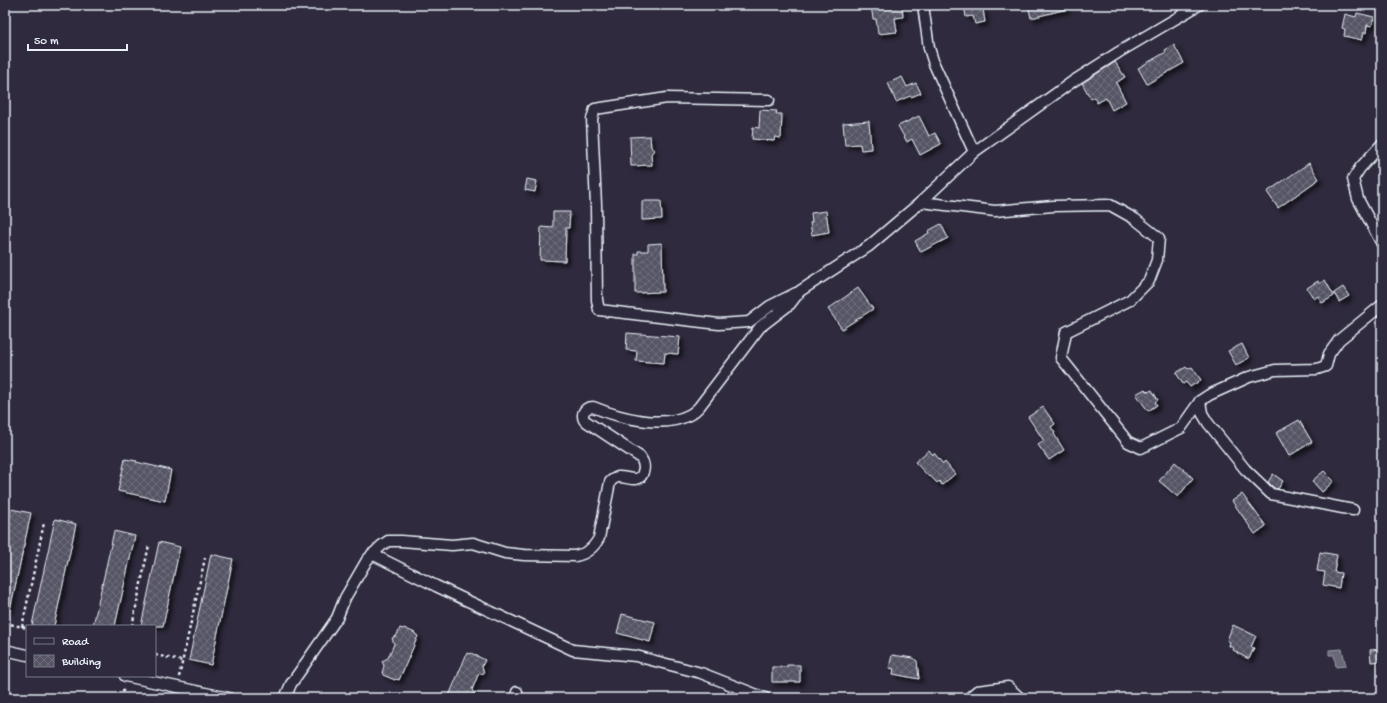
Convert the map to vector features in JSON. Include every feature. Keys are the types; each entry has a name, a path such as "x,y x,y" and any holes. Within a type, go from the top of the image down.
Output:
{"street":[{"path":"923,5 928,48 974,152"},
{"path":"770,100 667,98 595,109 592,119 596,205 597,300 599,310 719,324 749,322 770,306 800,291 869,246 921,202 974,152 1078,78 1199,5"},
{"path":"1382,144 1360,168 1353,179 1358,199 1382,244"},
{"path":"921,202 995,211 1053,206 1110,205 1135,219 1159,238 1157,260 1149,281 1130,300 1066,332 1061,358 1128,442 1141,448 1181,428 1200,401 1209,395 1249,377 1275,370 1316,369 1326,366 1329,354 1339,340 1382,305"},
{"path":"285,698 291,684 337,618 345,598 367,560 388,541 452,545 474,543 505,553 524,555 575,556 589,550 595,545 599,538 610,482 614,478 619,477 633,480 638,479 643,475 644,470 640,457 584,420 582,415 585,410 593,407 639,421 671,420 689,415 699,407 760,327 790,304 800,291"},
{"path":"1200,401 1202,413 1208,423 1245,468 1271,494 1354,510"},
{"path":"372,554 436,586 573,650 636,656 701,673 765,698"},
{"path":"5,650 26,655"},
{"path":"130,677 229,698"},
{"path":"969,698 977,691 1008,688 1020,698"}],"path":[{"path":"22,627 44,523"},
{"path":"132,625 149,545"},
{"path":"177,687 205,558"},
{"path":"5,623 26,628"},
{"path":"156,655 183,661"}],"water":[{"path":"1342,649 1346,666 1336,667 1334,655 1329,655 1329,650"}],"building":[{"path":"871,5 902,5 903,17 895,18 897,32 878,34 876,19 873,19"},
{"path":"964,5 978,5 979,10 983,9 985,22 975,24 973,16 966,17"},
{"path":"1028,5 1066,5 1067,9 1031,18"},
{"path":"1357,13 1374,17 1372,26 1367,25 1366,33 1364,32 1362,40 1344,36 1345,29 1342,28 1345,14 1356,17"},
{"path":"1174,45 1184,63 1147,84 1138,68 1166,52 1165,50"},
{"path":"1115,62 1125,77 1116,83 1126,102 1112,110 1106,98 1097,103 1094,97 1091,99 1082,83"},
{"path":"902,77 907,87 916,83 921,93 896,102 888,83"},
{"path":"760,110 777,111 776,114 782,114 781,138 775,137 774,141 752,139 753,127 759,128"},
{"path":"919,116 929,136 935,133 941,144 920,155 912,139 907,142 898,126"},
{"path":"869,121 871,149 861,150 860,144 845,145 843,123"},
{"path":"650,136 651,147 654,150 651,154 652,165 631,166 630,137"},
{"path":"1309,163 1319,179 1278,208 1267,192"},
{"path":"527,179 537,181 535,192 525,190"},
{"path":"642,201 661,201 662,219 642,220"},
{"path":"826,211 829,232 812,235 810,223 812,222 811,213"},
{"path":"553,212 570,212 569,228 566,228 565,261 540,260 541,227 553,228"},
{"path":"941,224 948,238 921,252 915,241 929,233 928,231"},
{"path":"662,243 663,292 635,293 635,254 638,254 638,251 648,251 648,244"},
{"path":"1325,280 1334,296 1322,303 1318,296 1314,299 1307,288 1318,281 1319,284"},
{"path":"1343,287 1349,296 1339,302 1334,293"},
{"path":"858,288 873,309 842,329 828,309"},
{"path":"627,333 680,337 678,354 665,353 664,363 636,361 637,351 626,350"},
{"path":"1242,344 1249,358 1236,365 1228,351"},
{"path":"1186,367 1188,369 1192,367 1201,380 1190,387 1186,382 1183,384 1176,373"},
{"path":"1145,389 1148,392 1152,390 1158,400 1155,402 1157,405 1148,411 1136,394"},
{"path":"1043,407 1055,424 1051,427 1064,450 1049,460 1038,445 1044,441 1028,417"},
{"path":"1299,420 1312,442 1289,456 1276,433"},
{"path":"929,450 933,455 934,453 943,464 945,462 955,474 942,485 939,481 937,483 930,476 929,477 915,462"},
{"path":"125,459 171,470 165,501 118,491"},
{"path":"1175,462 1193,478 1178,497 1159,481"},
{"path":"1324,471 1334,481 1322,492 1312,481"},
{"path":"1273,474 1283,481 1278,489 1274,488 1268,482"},
{"path":"1242,494 1266,526 1255,534 1232,501"},
{"path":"11,509 31,513 10,610 5,610 5,538"},
{"path":"55,519 76,524 54,625 32,625"},
{"path":"114,531 135,536 115,625 93,625"},
{"path":"159,542 180,547 163,626 141,625"},
{"path":"1320,552 1337,555 1334,572 1341,573 1339,588 1323,585 1325,572 1317,571"},
{"path":"211,554 233,559 211,665 189,660"},
{"path":"622,614 655,622 650,642 617,633"},
{"path":"1233,625 1256,636 1251,647 1254,648 1249,659 1237,653 1233,650 1234,648 1229,646 1230,642 1227,640"},
{"path":"400,628 404,628 418,636 399,680 395,680 383,675 382,673 384,666 382,661 388,658 394,644 392,638 397,635"},
{"path":"1382,649 1382,661 1371,662 1370,650"},
{"path":"467,653 471,653 485,660 482,666 484,673 478,675 472,690 475,694 468,698 448,698"},
{"path":"892,655 913,658 917,661 919,679 893,674 894,669 889,668"},
{"path":"787,665 800,665 800,682 772,682 772,667 787,667"}]}
